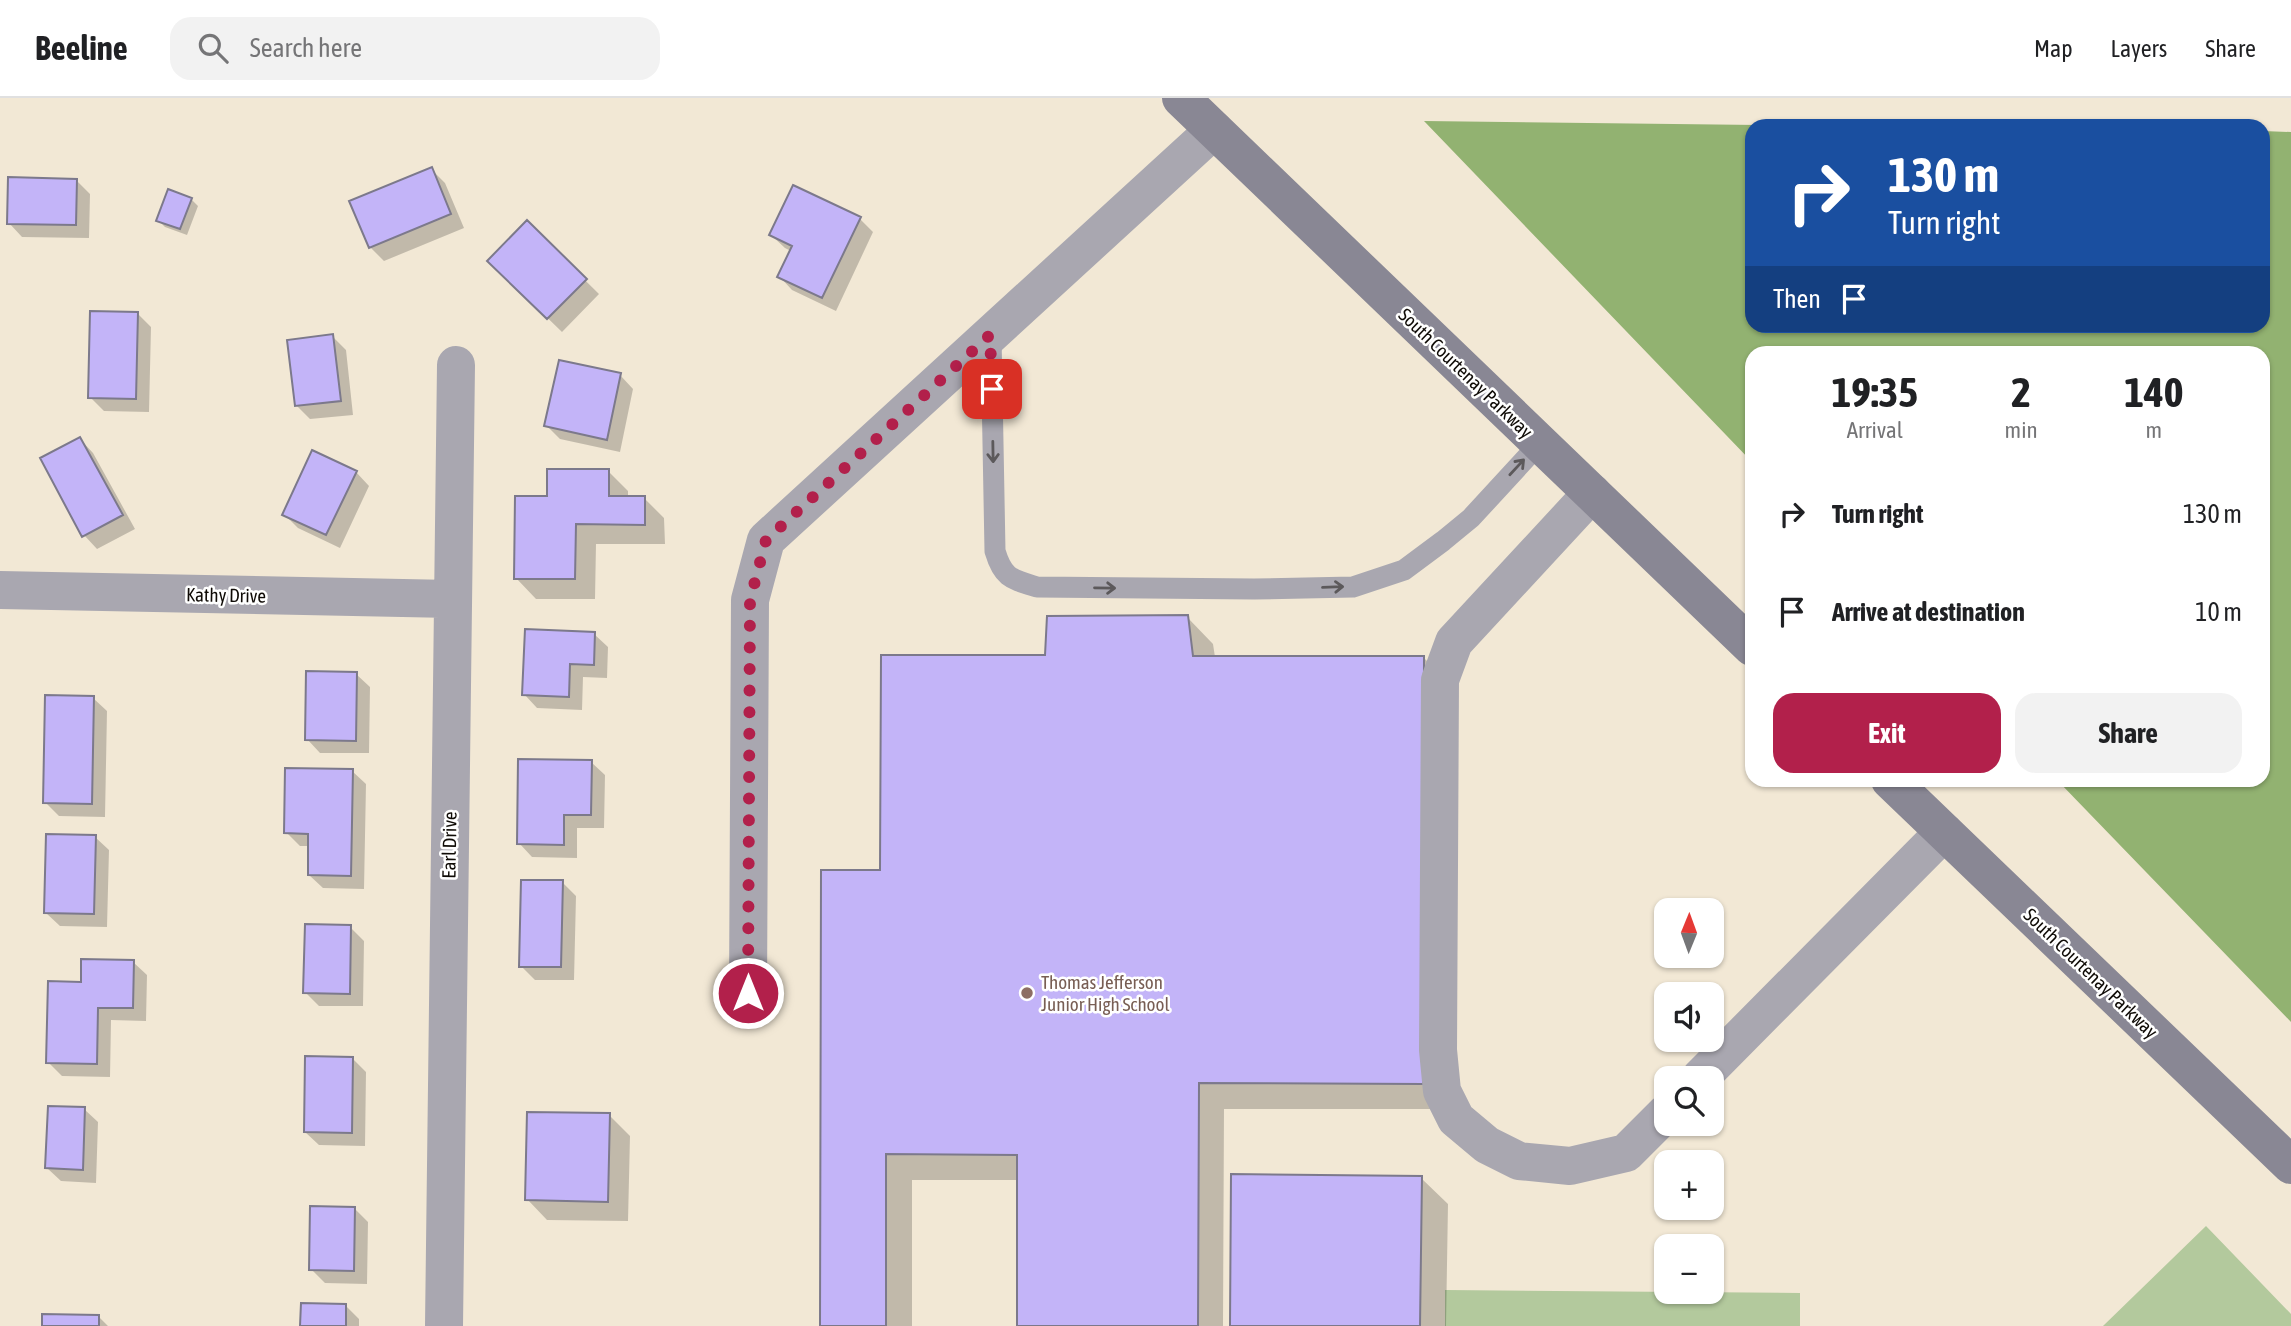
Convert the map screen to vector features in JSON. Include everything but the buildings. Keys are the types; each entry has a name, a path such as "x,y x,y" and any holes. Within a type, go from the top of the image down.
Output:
{"main road":[{"name":"South Courtenay Parkway","path":"1181,98 1745,640"},
{"name":"South Courtenay Parkway","path":"1897,787 2291,1165"}],"street":[{"path":"748,993 750,600 766,540 1214,130"},
{"name":"Earl Drive","path":"444,1326 456,365"},
{"path":"1592,493 1454,642 1440,680 1438,1050 1442,1091 1456,1119 1487,1145 1520,1161 1570,1166 1626,1153 1654,1125"},
{"name":"Kathy Drive","path":"0,590 452,599"},
{"path":"1712,1066 1944,832"}],"lane":[{"path":"990,335 995,551 1000,570 1016,580 1037,587 1353,587 1404,570 1443,541 1471,518 1539,444"}],"green space":[{"path":"1424,121 1745,125 1745,333 2270,333 2270,131 2291,132 2291,1022 2064,787 2270,787 2270,346 1745,346 1745,455"},
{"path":"2206,1226 2291,1314 2291,1326 2103,1326"},
{"path":"1445,1290 1654,1292 1654,1304 1724,1304 1724,1292 1800,1293 1800,1326 1445,1326"}],"place":[{"name":"Thomas Jefferson Junior High School","path":"1027,993"}],"route":[{"path":"748,993 750,600 766,540 990,335 992,389"}]}
